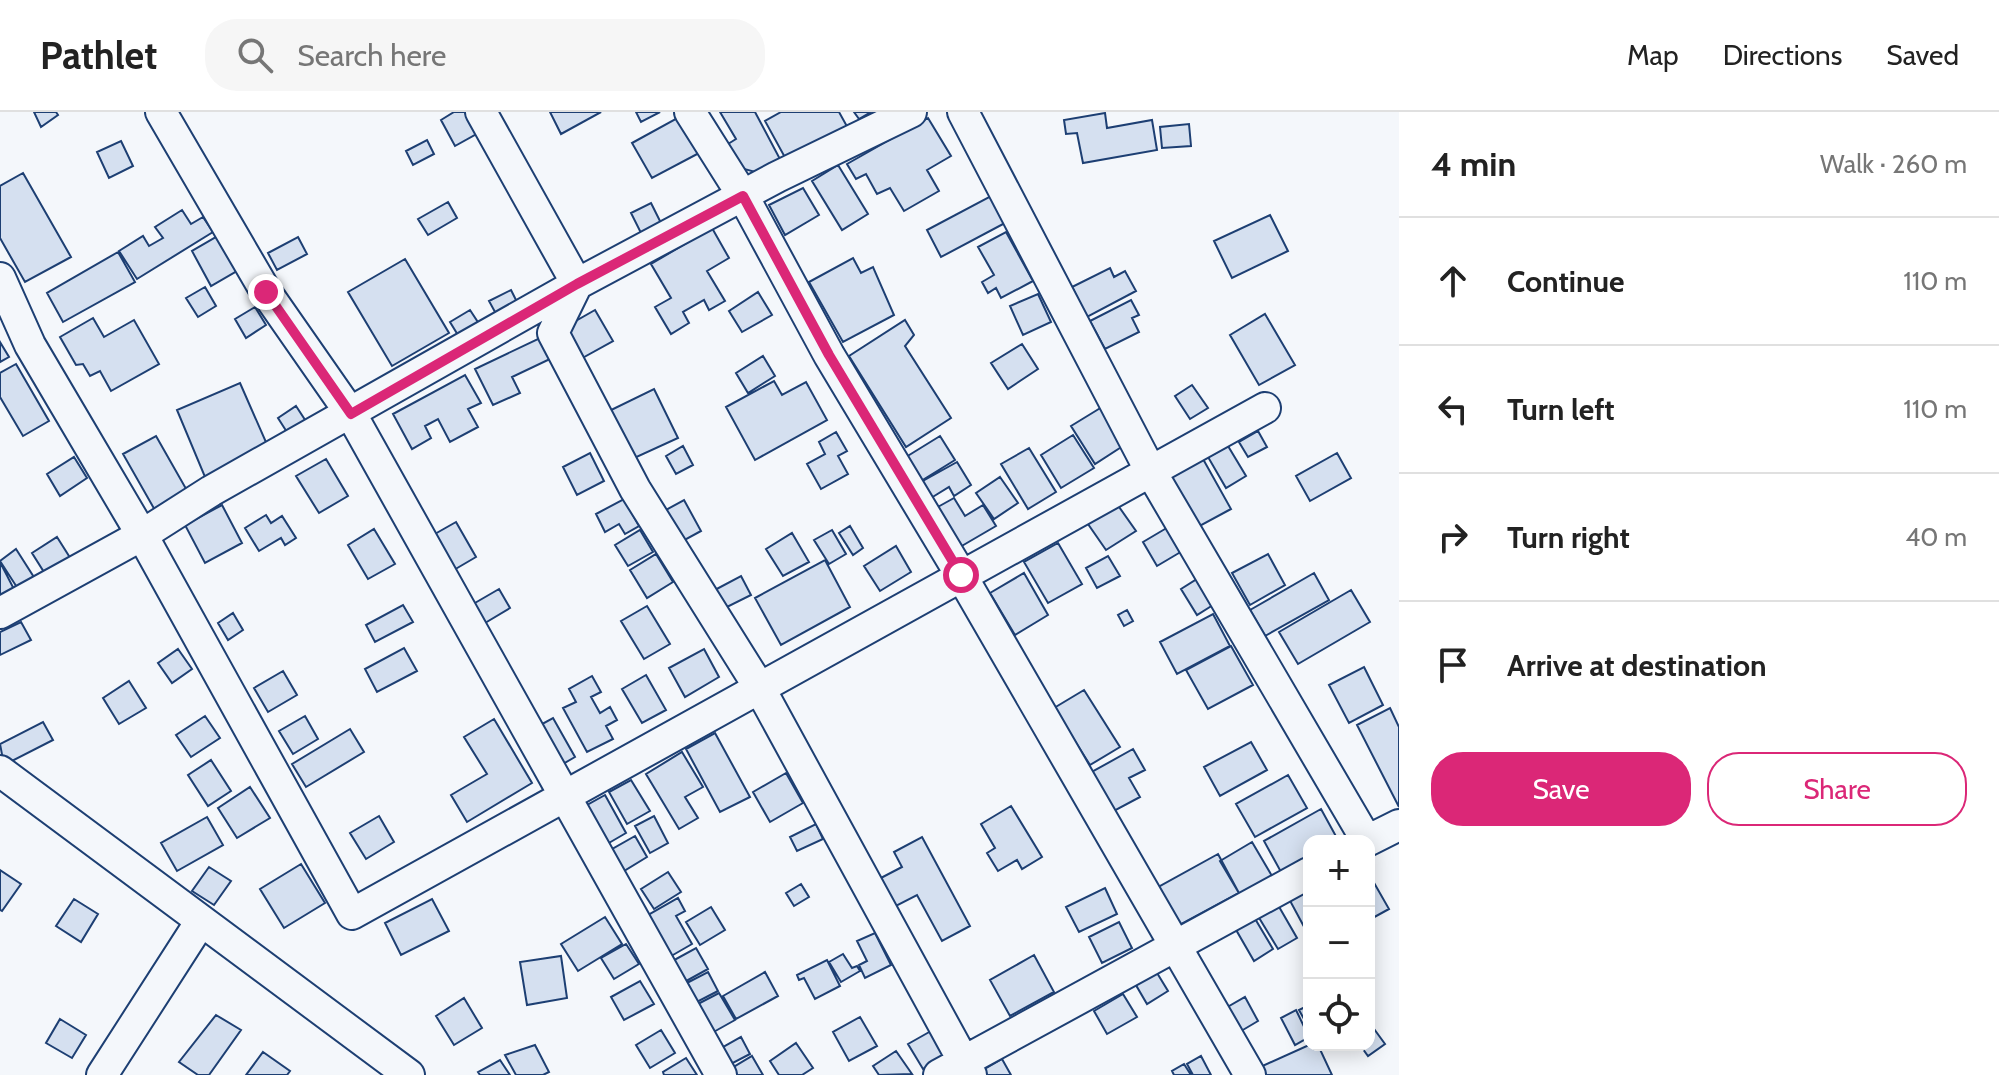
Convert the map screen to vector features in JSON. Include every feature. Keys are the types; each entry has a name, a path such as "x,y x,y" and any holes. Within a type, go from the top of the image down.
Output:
{"street":[{"path":"161,112 266,292 351,414 721,1075"},
{"path":"481,112 577,284"},
{"path":"690,112 743,196 829,355 961,575 1250,1075"},
{"path":"0,613 142,535 211,491 577,284 911,112"},
{"path":"963,112 1151,472 1367,841 1399,825"},
{"path":"0,278 30,345 142,535 352,914 1265,408"},
{"path":"577,284 553,333 635,489 759,687 958,1070 1303,876"},
{"path":"0,771 409,1075"},
{"path":"102,1075 201,921"}],"building":[{"path":"34,112 56,112 58,115 41,127"},
{"path":"454,112 469,112 480,132 455,146 441,120"},
{"path":"550,112 601,112 561,134"},
{"path":"636,112 660,112 641,122"},
{"path":"720,112 755,112 781,161 759,173 744,169 728,144 736,139"},
{"path":"781,112 839,112 849,130 788,163 765,121"},
{"path":"854,112 871,112 859,119"},
{"path":"1105,113 1107,128 1152,120 1157,150 1083,163 1077,133 1066,134 1064,120"},
{"path":"681,116 701,152 652,178 632,143"},
{"path":"928,118 951,156 927,170 939,191 904,211 890,188 877,194 866,174 856,179 847,164"},
{"path":"1189,124 1191,146 1162,148 1160,127"},
{"path":"1189,124 1191,146 1162,148 1160,127"},
{"path":"427,140 434,154 413,165 406,151"},
{"path":"121,141 133,166 109,178 97,152"},
{"path":"838,165 868,214 842,230 812,181"},
{"path":"23,173 71,257 25,282 0,238 0,186"},
{"path":"803,188 819,215 785,235 769,205"},
{"path":"991,196 1005,223 941,257 927,230"},
{"path":"448,202 457,218 428,235 418,219"},
{"path":"651,203 665,231 645,241 631,213"},
{"path":"182,210 191,224 203,217 213,232 137,279 119,251 143,236 149,246 163,238 155,227"},
{"path":"1270,215 1288,251 1232,278 1214,241"},
{"path":"712,228 729,258 707,271 725,301 709,310 704,300 683,312 689,323 671,334 655,307 671,298 651,264"},
{"path":"1006,232 1033,281 1001,298 996,288 988,293 982,282 994,275 978,247"},
{"path":"223,233 242,268 211,286 192,251"},
{"path":"298,237 307,254 277,270 268,253"},
{"path":"118,252 135,282 63,322 47,293"},
{"path":"853,258 861,273 873,267 894,315 843,342 809,282"},
{"path":"405,259 449,333 392,366 348,292"},
{"path":"1110,268 1114,277 1125,271 1136,291 1087,317 1072,287"},
{"path":"205,287 216,306 198,317 186,298"},
{"path":"511,290 522,312 501,323 489,301"},
{"path":"758,292 772,315 742,332 729,311"},
{"path":"1038,294 1051,322 1023,335 1010,306"},
{"path":"1131,300 1139,315 1132,318 1139,332 1105,349 1090,321"},
{"path":"255,307 266,325 246,338 235,319"},
{"path":"470,310 485,333 464,345 450,322"},
{"path":"595,310 613,341 577,361 560,330"},
{"path":"1265,314 1295,365 1259,385 1230,335"},
{"path":"1265,314 1295,365 1259,385 1230,335"},
{"path":"93,318 104,337 134,320 159,364 111,391 100,371 90,376 83,364 76,365 60,337"},
{"path":"905,320 914,335 905,346 951,418 906,447 849,356"},
{"path":"540,338 550,359 512,377 520,393 493,405 475,369"},
{"path":"0,342 9,357 0,362"},
{"path":"1022,344 1038,369 1008,389 991,363"},
{"path":"763,356 775,376 748,393 736,373"},
{"path":"16,364 49,421 23,436 0,397 0,373"},
{"path":"465,375 481,403 468,409 478,427 450,442 438,419 425,426 431,438 412,449 393,414"},
{"path":"774,381 782,395 806,382 827,420 755,460 726,407"},
{"path":"240,383 269,449 205,477 177,410"},
{"path":"1192,385 1208,408 1190,419 1175,396"},
{"path":"1192,385 1208,408 1190,419 1175,396"},
{"path":"654,389 678,438 630,460 607,412"},
{"path":"296,406 311,429 292,440 278,418"},
{"path":"1102,407 1126,444 1095,464 1071,426"},
{"path":"1258,431 1267,447 1248,457 1239,442"},
{"path":"836,432 847,451 838,456 848,474 821,489 807,464 825,454 819,442"},
{"path":"1073,435 1094,468 1061,488 1041,455"},
{"path":"156,436 189,494 156,512 123,454"},
{"path":"940,436 955,460 921,481 906,457"},
{"path":"683,446 693,465 676,474 666,456"},
{"path":"1228,446 1246,476 1226,488 1208,457"},
{"path":"1029,448 1056,492 1028,509 1001,464"},
{"path":"590,453 604,481 577,495 563,467"},
{"path":"1337,453 1351,478 1310,501 1296,476"},
{"path":"74,457 87,478 60,496 47,474"},
{"path":"326,459 348,496 319,513 296,476"},
{"path":"1203,459 1231,509 1196,528 1168,479"},
{"path":"957,462 971,485 954,496 949,487 931,498 921,482"},
{"path":"1000,477 1018,503 994,519 976,493"},
{"path":"954,498 965,516 983,505 996,526 960,547 936,508"},
{"path":"624,499 639,526 625,534 619,524 605,532 596,514"},
{"path":"684,500 701,531 681,542 664,511"},
{"path":"1117,504 1136,531 1106,550 1088,524"},
{"path":"222,505 242,543 205,563 185,525"},
{"path":"266,515 271,523 282,516 296,538 285,545 281,538 259,551 245,528"},
{"path":"456,522 476,557 447,574 426,539"},
{"path":"850,526 863,548 853,555 839,533"},
{"path":"1170,526 1184,550 1157,566 1143,542"},
{"path":"374,529 395,564 368,579 348,545"},
{"path":"640,530 653,552 628,566 615,545"},
{"path":"832,530 846,554 829,564 814,540"},
{"path":"792,533 809,562 783,576 766,549"},
{"path":"57,537 74,564 49,580 32,553"},
{"path":"1058,543 1082,584 1048,603 1024,562"},
{"path":"896,546 911,572 880,591 864,566"},
{"path":"16,549 37,582 20,592 0,561"},
{"path":"656,554 673,582 647,598 630,570"},
{"path":"1268,554 1285,585 1250,605 1232,573"},
{"path":"1108,556 1120,576 1097,588 1086,568"},
{"path":"825,560 850,607 781,645 755,598"},
{"path":"0,562 17,595 0,604"},
{"path":"1024,573 1048,615 1015,635 990,593"},
{"path":"1314,573 1329,600 1265,636 1250,610"},
{"path":"741,576 751,595 721,610 711,592"},
{"path":"1197,579 1213,605 1197,615 1181,589"},
{"path":"499,589 510,608 480,626 468,607"},
{"path":"1351,590 1370,622 1298,664 1279,632"},
{"path":"403,605 413,622 375,642 366,625"},
{"path":"647,606 670,644 644,659 621,621"},
{"path":"1127,610 1133,621 1124,626 1118,615"},
{"path":"233,613 243,630 228,640 218,623"},
{"path":"1213,614 1230,646 1177,674 1160,642"},
{"path":"21,622 31,640 0,655 0,632"},
{"path":"1231,646 1253,685 1208,709 1186,670"},
{"path":"404,648 417,671 377,692 365,669"},
{"path":"178,649 192,669 172,683 158,663"},
{"path":"704,649 719,677 685,697 669,668"},
{"path":"1364,667 1383,705 1349,723 1329,685"},
{"path":"283,671 297,695 268,712 254,688"},
{"path":"646,675 666,710 642,723 622,689"},
{"path":"592,676 601,692 591,697 600,713 610,707 617,720 606,726 613,739 587,752 563,708 576,702 569,689"},
{"path":"129,681 146,708 119,724 103,698"},
{"path":"1084,690 1120,747 1090,765 1054,708"},
{"path":"1390,708 1399,727 1399,807 1357,725"},
{"path":"205,716 220,738 191,757 176,735"},
{"path":"305,716 318,739 293,754 279,731"},
{"path":"553,718 575,757 556,768 533,729"},
{"path":"494,719 532,783 467,822 451,795 487,774 464,737"},
{"path":"43,722 53,740 4,765 0,744"},
{"path":"350,729 364,752 306,787 292,764"},
{"path":"715,733 750,797 720,812 686,749"},
{"path":"1251,742 1267,770 1220,796 1204,767"},
{"path":"1133,749 1145,770 1129,778 1140,797 1112,812 1090,773"},
{"path":"682,752 703,787 685,797 698,818 679,829 646,774"},
{"path":"211,760 231,791 208,806 188,775"},
{"path":"786,773 803,803 770,822 753,792"},
{"path":"1288,775 1307,808 1255,837 1236,804"},
{"path":"631,780 650,811 627,824 609,792"},
{"path":"250,787 270,818 237,838 218,808"},
{"path":"605,795 626,833 602,847 580,809"},
{"path":"1011,806 1042,857 1022,869 1017,860 998,871 987,853 995,848 981,824"},
{"path":"1321,809 1335,835 1303,835 1303,859 1281,872 1264,841"},
{"path":"379,816 394,842 366,859 350,833"},
{"path":"654,816 668,843 650,853 635,826"},
{"path":"207,817 223,845 177,871 161,843"},
{"path":"816,824 823,839 797,851 790,837"},
{"path":"635,836 647,857 619,874 607,852"},
{"path":"922,837 970,926 942,941 917,895 892,908 877,880 902,867 894,852"},
{"path":"1252,842 1272,876 1240,895 1220,861"},
{"path":"1218,854 1239,893 1174,928 1153,890"},
{"path":"301,864 325,903 284,928 260,889"},
{"path":"209,867 231,881 214,905 192,891"},
{"path":"0,870 21,884 2,911 0,910"},
{"path":"668,872 681,892 654,909 641,889"},
{"path":"801,884 809,897 794,906 786,893"},
{"path":"1375,884 1389,909 1375,917"},
{"path":"1105,888 1117,914 1079,932 1066,907"},
{"path":"1303,889 1303,925 1288,897"},
{"path":"678,898 685,911 676,916 692,944 666,959 643,918"},
{"path":"74,899 98,914 81,942 56,926"},
{"path":"432,899 449,931 401,955 385,923"},
{"path":"1278,905 1297,938 1278,949 1258,916"},
{"path":"711,907 725,930 700,945 686,922"},
{"path":"605,917 622,944 578,971 561,944"},
{"path":"1254,917 1273,949 1254,961 1235,928"},
{"path":"1119,922 1132,948 1102,963 1089,937"},
{"path":"875,933 891,965 865,978 859,965 867,961 857,941"},
{"path":"626,944 639,964 614,979 601,958"},
{"path":"696,948 708,969 679,985 667,964"},
{"path":"843,954 852,968 857,966 860,971 841,982 829,962"},
{"path":"1034,955 1054,992 1010,1016 990,980"},
{"path":"561,956 567,998 527,1005 520,962"},
{"path":"827,960 840,986 815,999 804,978 799,980 797,975"},
{"path":"1154,968 1168,991 1147,1004 1133,980"},
{"path":"708,972 718,991 691,1005 681,986"},
{"path":"765,972 778,996 736,1019 723,996"},
{"path":"640,981 654,1004 624,1020 611,997"},
{"path":"719,993 735,1020 710,1034 694,1006"},
{"path":"1123,994 1137,1017 1107,1034 1094,1011"},
{"path":"1245,997 1258,1021 1231,1037 1217,1013"},
{"path":"464,998 482,1028 454,1045 436,1016"},
{"path":"1296,1010 1303,1025 1303,1040 1295,1045 1281,1018"},
{"path":"216,1015 241,1030 209,1075 198,1075 179,1062"},
{"path":"860,1017 877,1046 849,1061 833,1032"},
{"path":"60,1019 86,1035 72,1058 46,1043"},
{"path":"661,1030 675,1053 650,1068 636,1045"},
{"path":"1375,1030 1385,1044 1368,1056 1364,1051 1375,1051"},
{"path":"931,1031 945,1056 923,1069 908,1044"},
{"path":"741,1037 750,1054 727,1066 718,1050"},
{"path":"796,1043 813,1068 802,1075 779,1075 770,1061"},
{"path":"535,1045 549,1072 543,1075 516,1075 505,1055"},
{"path":"1303,1048 1303,1051 1321,1051 1332,1075 1261,1075 1258,1068"},
{"path":"896,1051 912,1074 879,1075 873,1066"},
{"path":"263,1052 290,1071 287,1075 246,1075"},
{"path":"752,1056 763,1075 729,1075 727,1071"},
{"path":"1201,1056 1211,1075 1193,1075 1187,1064"},
{"path":"686,1058 697,1075 664,1075 663,1072"},
{"path":"1002,1059 1011,1075 974,1075"},
{"path":"500,1060 510,1075 480,1075 478,1072"},
{"path":"1184,1064 1191,1075 1174,1075 1172,1071"}],"route":[{"path":"266,292 351,414 577,284 743,196 829,355 961,575"}]}
